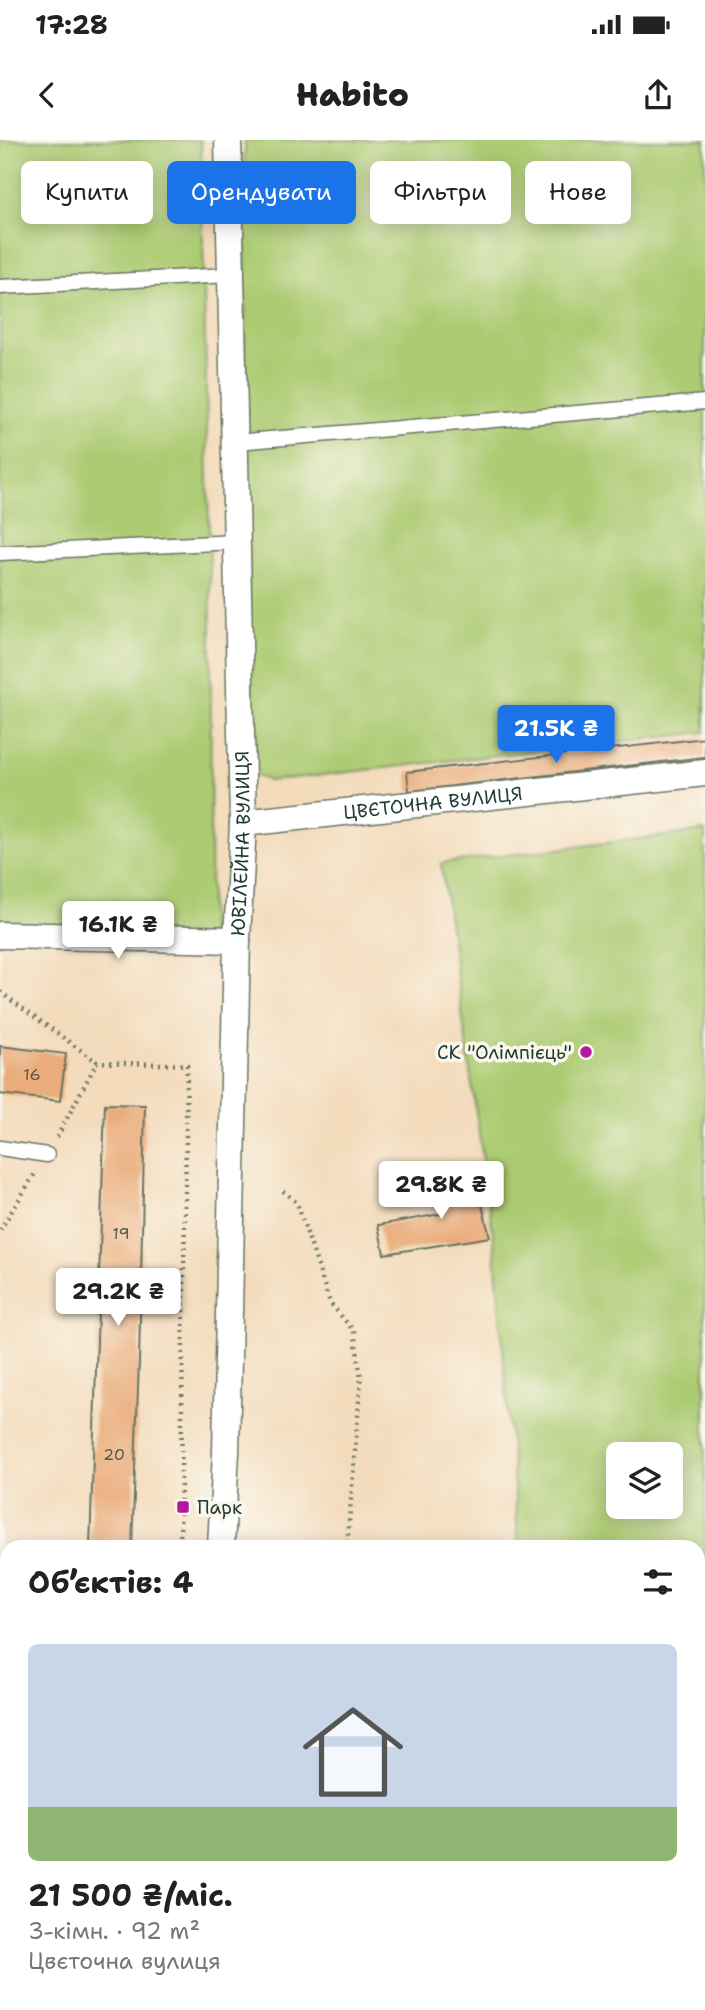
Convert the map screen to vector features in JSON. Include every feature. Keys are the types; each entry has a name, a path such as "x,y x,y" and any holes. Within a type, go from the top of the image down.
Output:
{"street":[{"name":"ЮВІЛЕЙНА ВУЛИЦЯ","path":"221,1540 226,1452 237,940 243,823 228,140"},
{"name":"ЦВЄТОЧНА ВУЛИЦЯ","path":"243,823 705,773"},
{"path":"0,935 237,940"}],"lane":[{"path":"0,287 230,275"},
{"path":"236,442 705,402"},
{"path":"0,553 237,542"},
{"path":"0,1148 47,1155"}],"path":[{"path":"0,992 97,1062 187,1065 180,1540"},
{"path":"0,1230 47,1155 97,1062"},
{"path":"282,1191 297,1203 330,1303 354,1331 361,1378 348,1540"}],"green space":[{"path":"0,140 201,140 201,161 167,161 167,224 203,224 211,626 210,936 0,934"},
{"path":"245,140 705,140 705,732 269,781 253,774 245,445 245,224 356,224 356,161 245,161"},
{"name":"СК \"Олімпієць\"","path":"705,831 705,1540 518,1540 494,1240 441,863"}],"building":[{"path":"705,738 705,757 409,791 407,772"},
{"path":"0,1046 66,1054 60,1101 0,1094"},
{"path":"105,1104 145,1105 132,1540 90,1540"},
{"path":"475,1177 490,1237 384,1254 378,1225 441,1214 435,1185"}],"place":[{"name":"СК \"Олімпієць\"","path":"586,1052"},
{"name":"Парк","path":"183,1507"}]}
